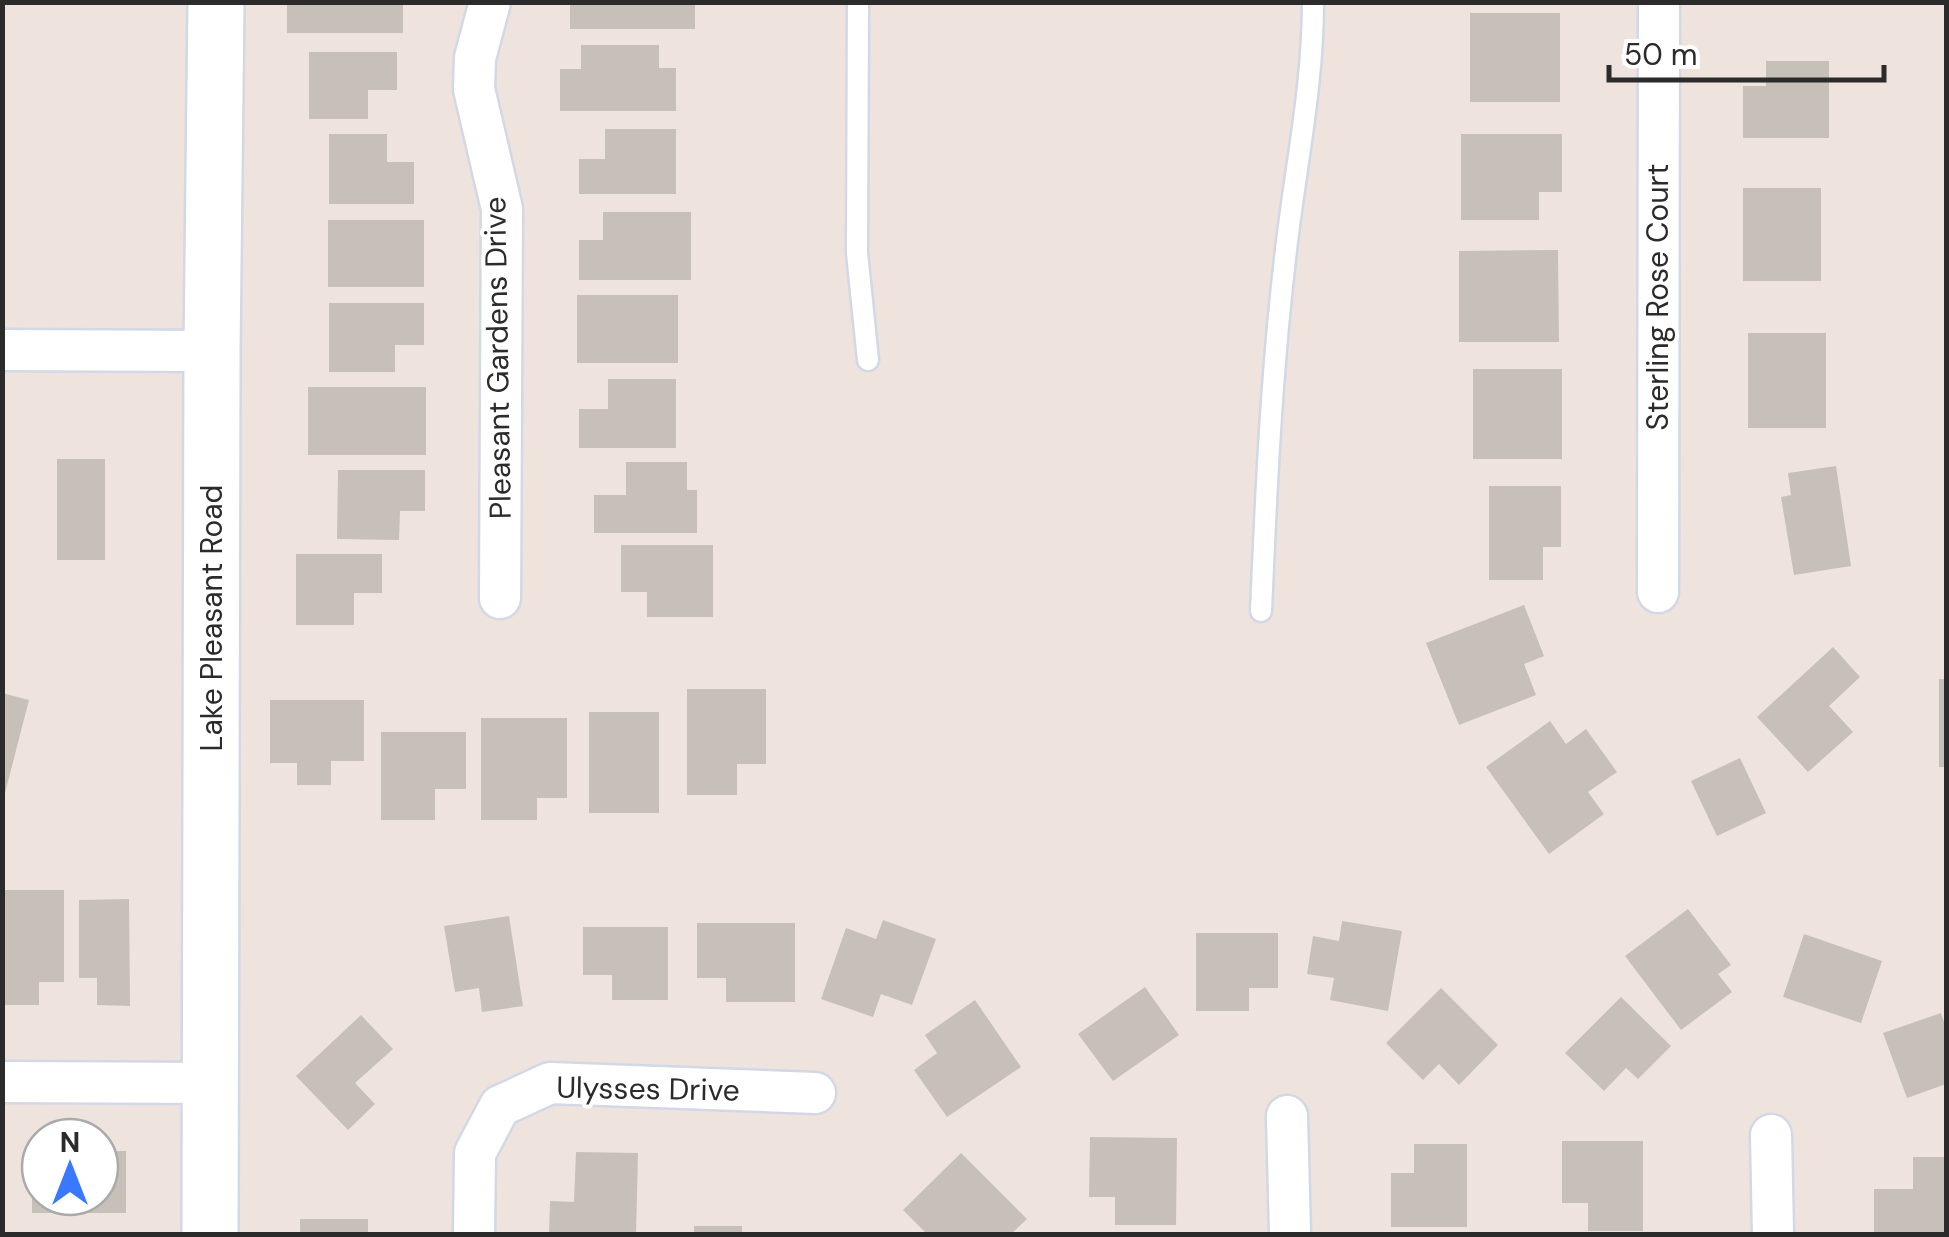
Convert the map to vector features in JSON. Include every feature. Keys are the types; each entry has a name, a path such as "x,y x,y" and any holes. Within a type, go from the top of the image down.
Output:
{"street":[{"name":"Lake Pleasant Road","path":"210,1234 216,2"},
{"name":"Pleasant Gardens Drive","path":"490,2 475,58 474,89 502,209 500,598"},
{"name":"Sterling Rose Court","path":"1658,592 1659,2"},
{"path":"2,350 212,352"},
{"path":"2,1082 211,1083"},
{"name":"Ulysses Drive","path":"474,1234 475,1153 500,1106 550,1083 816,1093"},
{"path":"1287,1116 1290,1234"},
{"path":"1770,1134 1773,1234"}],"lane":[{"path":"858,2 857,253 868,360"},
{"path":"1261,611 1269,417 1284,265 1314,62 1313,2"}],"building":[{"path":"287,2 403,2 403,33 287,33"},
{"path":"570,2 695,2 695,29 570,29"},
{"path":"1470,13 1560,13 1560,102 1470,102"},
{"path":"581,45 659,45 659,68 676,68 676,111 560,111 560,69 581,69"},
{"path":"309,52 397,52 397,90 368,90 368,119 309,119"},
{"path":"1766,61 1829,61 1829,138 1743,138 1743,86 1766,86"},
{"path":"605,129 676,129 676,194 579,194 579,159 605,159"},
{"path":"329,134 387,134 387,162 414,162 414,204 329,204"},
{"path":"1461,134 1562,134 1562,192 1539,192 1539,220 1461,220"},
{"path":"1743,188 1821,188 1821,281 1743,281"},
{"path":"603,212 691,212 691,280 579,280 579,240 603,240"},
{"path":"328,220 424,220 424,287 328,287"},
{"path":"1558,250 1559,342 1459,342 1459,251"},
{"path":"577,295 678,295 678,363 577,363"},
{"path":"329,303 424,303 424,345 395,345 395,372 329,372"},
{"path":"1748,333 1826,333 1826,428 1748,428"},
{"path":"1473,369 1562,369 1562,459 1473,459"},
{"path":"608,379 676,379 676,448 579,448 579,409 608,409"},
{"path":"308,387 426,387 426,455 308,455"},
{"path":"57,459 105,459 105,560 57,560"},
{"path":"626,462 687,462 687,490 697,490 697,533 594,533 594,495 626,495"},
{"path":"1836,466 1851,566 1794,575 1781,497 1791,495 1788,473"},
{"path":"338,470 425,470 425,511 400,511 399,540 337,539"},
{"path":"1489,486 1561,486 1561,547 1543,547 1543,580 1489,580"},
{"path":"621,545 713,545 713,617 647,617 647,592 621,592"},
{"path":"296,554 382,554 382,593 354,593 354,625 296,625"},
{"path":"1524,605 1544,656 1524,664 1536,695 1459,725 1426,643"},
{"path":"1833,647 1860,677 1829,706 1853,732 1808,772 1757,717"},
{"path":"1939,679 1946,679 1946,767 1939,767"},
{"path":"687,689 766,689 766,764 737,764 737,795 687,795"},
{"path":"2,693 29,700 4,797 2,797"},
{"path":"270,700 364,700 364,761 331,761 331,785 297,785 297,763 270,763"},
{"path":"589,712 659,712 659,813 589,813"},
{"path":"481,718 567,718 567,798 537,798 537,820 481,820"},
{"path":"1550,721 1566,744 1586,729 1617,772 1588,792 1604,814 1549,854 1486,767"},
{"path":"381,732 466,732 466,789 435,789 435,820 381,820"},
{"path":"1740,758 1766,813 1717,836 1691,781"},
{"path":"2,890 64,890 64,982 39,982 39,1005 2,1005"},
{"path":"129,899 130,1006 97,1005 97,978 79,978 79,900"},
{"path":"1688,909 1731,965 1718,974 1732,992 1681,1030 1625,956"},
{"path":"509,916 523,1006 482,1012 479,988 455,992 444,926"},
{"path":"883,920 936,939 912,1005 881,994 873,1017 821,999 846,928 876,939"},
{"path":"1342,921 1402,931 1388,1011 1330,1000 1334,978 1307,974 1313,936 1339,941"},
{"path":"697,923 795,923 795,1002 726,1002 726,978 697,978"},
{"path":"583,927 668,927 668,1000 612,1000 612,975 583,975"},
{"path":"1196,933 1278,933 1278,988 1249,988 1249,1011 1196,1011"},
{"path":"1804,934 1882,961 1861,1023 1783,997"},
{"path":"1145,987 1179,1035 1113,1081 1078,1034"},
{"path":"1441,988 1498,1045 1459,1085 1439,1064 1423,1080 1386,1043"},
{"path":"1621,997 1671,1046 1638,1079 1626,1068 1604,1091 1565,1053"},
{"path":"975,1000 1021,1067 947,1117 914,1070 937,1053 925,1035"},
{"path":"1941,1013 1946,1028 1946,1084 1907,1098 1883,1033"},
{"path":"361,1015 393,1049 355,1083 375,1104 348,1130 296,1076"},
{"path":"1090,1137 1177,1138 1176,1225 1115,1225 1115,1197 1089,1197"},
{"path":"1562,1141 1643,1141 1643,1231 1588,1231 1588,1203 1562,1203"},
{"path":"1414,1144 1467,1144 1467,1227 1391,1227 1391,1173 1414,1173"},
{"path":"120,1151 126,1151 126,1213 120,1213"},
{"path":"576,1152 638,1153 636,1234 549,1234 550,1201 574,1202"},
{"path":"961,1153 1027,1219 1011,1234 927,1234 903,1210"},
{"path":"1913,1157 1946,1157 1946,1234 1874,1234 1874,1189 1913,1189"},
{"path":"300,1219 368,1219 368,1234 300,1234"},
{"path":"694,1226 742,1226 742,1234 694,1234"}]}
